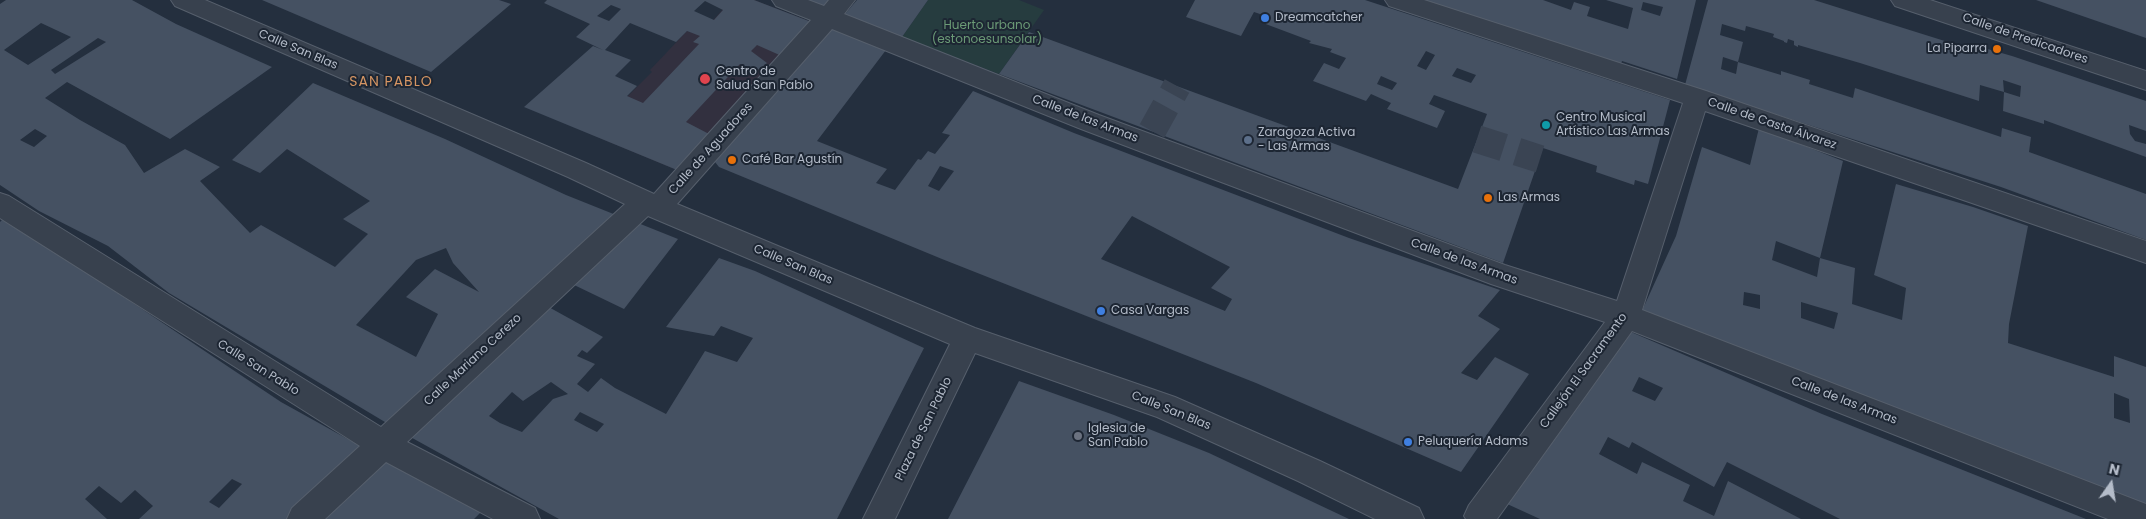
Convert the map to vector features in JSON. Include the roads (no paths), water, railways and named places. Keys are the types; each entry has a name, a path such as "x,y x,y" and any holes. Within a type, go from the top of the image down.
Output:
{"street":[{"name":"Calle San Blas","path":"183,0 568,166 652,205 968,338 1165,406 1309,471 1408,519"},
{"name":"Calle de las Armas","path":"784,0 835,9 1149,137 1500,276 1626,316 2146,519"},
{"name":"Calle de Casta Álvarez","path":"1397,0 1696,98 2146,252"},
{"name":"Calle de Predicadores","path":"1903,0 2146,81"},
{"name":"Calle de Aguadores","path":"652,205 835,9"},
{"name":"Callejón El Sacramento","path":"1480,516 1626,316 1696,98"},
{"name":"Calle San Pablo","path":"0,204 382,444 524,519"},
{"name":"Calle Mariano Cerezo","path":"303,519 382,444 652,205"},
{"name":"Plaza de San Pablo","path":"879,519 968,338"}],"tunnel":[{"path":"1152,131 1177,86"},
{"path":"1477,139 1540,159"}],"place":[{"name":"Dreamcatcher","path":"1265,18"},
{"name":"La Piparra","path":"1997,49"},
{"name":"Centro de Salud San Pablo","path":"705,79"},
{"name":"Centro Musical Artístico Las Armas","path":"1546,125"},
{"name":"Zaragoza Activa - Las Armas","path":"1248,140"},
{"name":"Café Bar Agustín","path":"732,160"},
{"name":"Las Armas","path":"1488,198"},
{"name":"Casa Vargas","path":"1101,311"},
{"name":"Iglesia de San Pablo","path":"1078,436"},
{"name":"Peluquería Adams","path":"1408,442"}],"district":[{"name":"SAN PABLO","path":"391,82"}],"park label":[{"name":"Huerto urbano (estonoesunsolar)","path":"987,33"}]}
